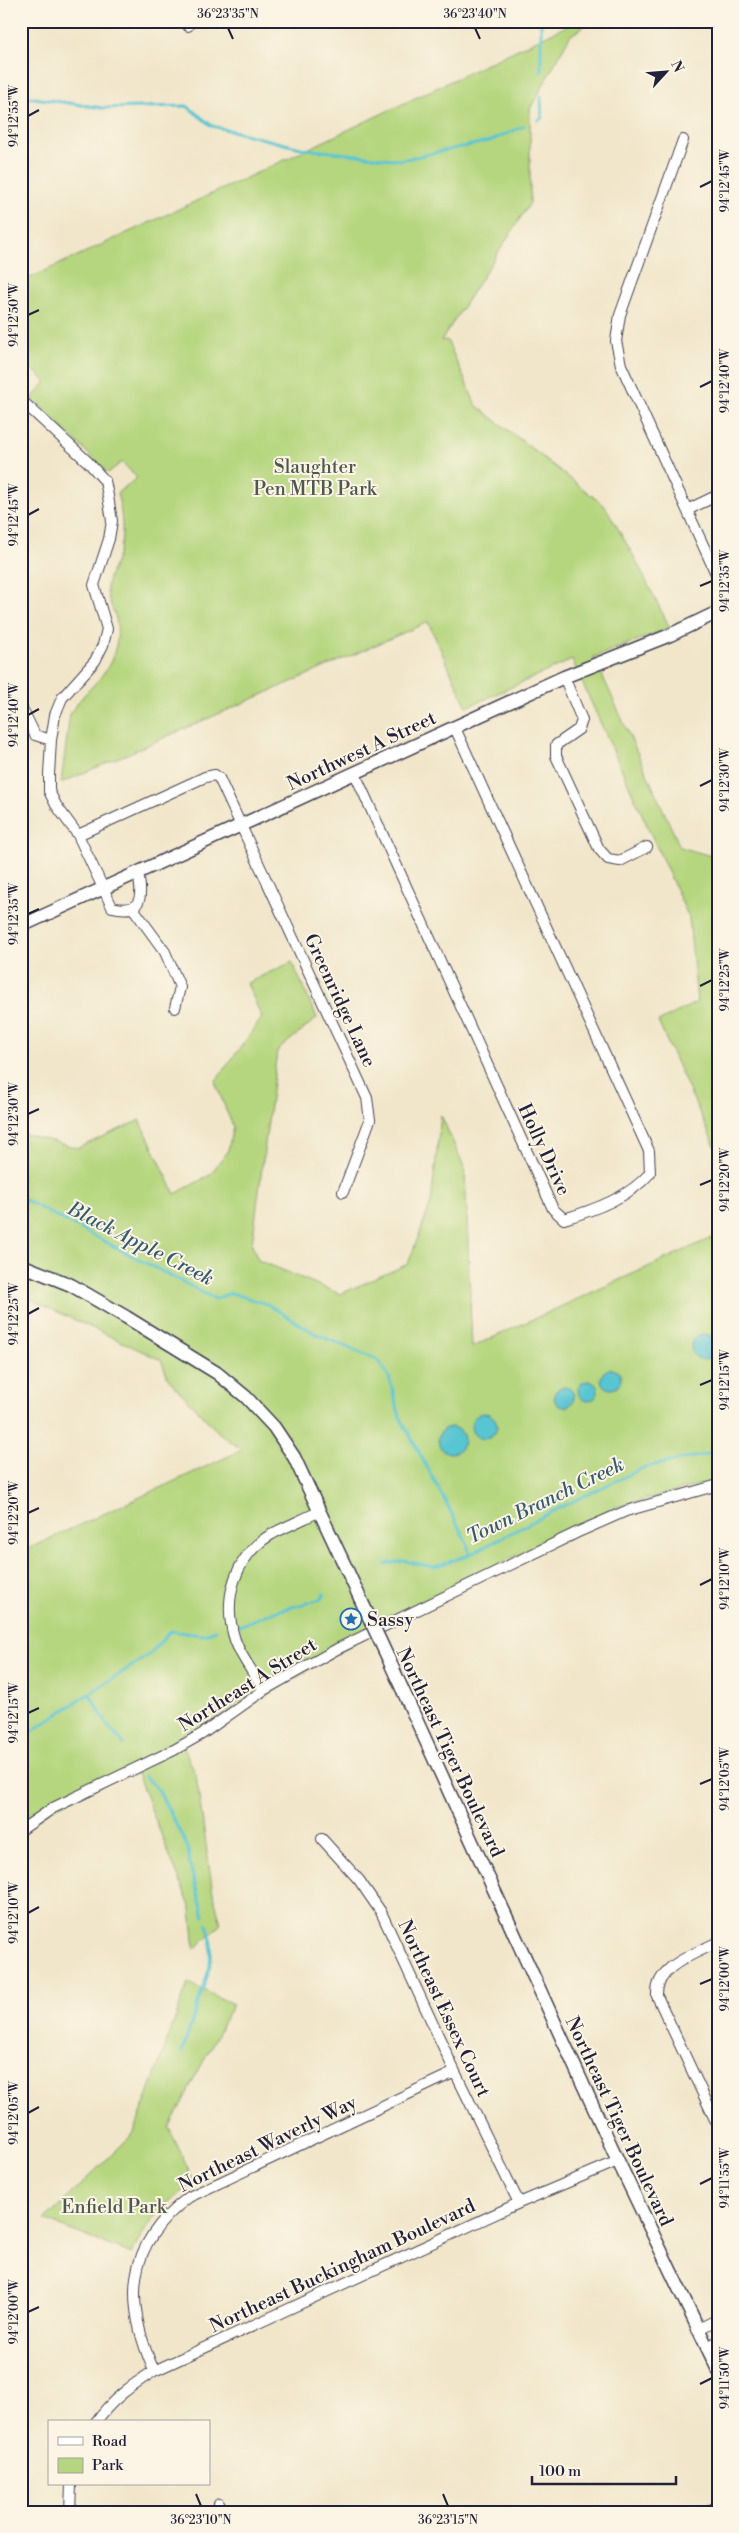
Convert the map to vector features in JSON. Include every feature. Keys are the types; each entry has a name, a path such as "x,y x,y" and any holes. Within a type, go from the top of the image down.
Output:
{"street":[{"path":"683,140 620,315 616,341 621,365 718,578"},
{"path":"21,400 88,462 105,481 112,521 109,539 94,585 107,629 103,645 95,661 62,698 55,715 51,740 49,791 56,805 78,835 102,890 112,907 124,910 133,908 141,899 142,888 138,873"},
{"path":"687,510 718,495"},
{"name":"Northwest A Street","path":"21,926 564,677 670,635 718,612"},
{"path":"564,677 582,720 579,729 556,745 556,756 599,849 608,860 620,861 648,847"},
{"path":"21,706 35,734 51,740"},
{"name":"Holly Drive","path":"355,774 553,1209 564,1219 591,1210 639,1187 650,1173 649,1151 455,728"},
{"name":"Greenridge Lane","path":"78,835 210,775 219,778 240,827 248,839 367,1098 370,1120 343,1192"},
{"path":"133,908 165,952 180,987 175,1008"},
{"name":"Northeast Tiger Boulevard","path":"21,1265 71,1286 126,1317 217,1373 246,1397 274,1427 294,1456 618,2162 697,2330 718,2370"},
{"name":"Northeast A Street","path":"21,1830 53,1808 174,1750 202,1734 264,1690 337,1649 576,1533 626,1511 718,1485"},
{"path":"264,1690 235,1641 229,1616 233,1580 239,1567 253,1549 270,1535 320,1511"},
{"name":"Northeast Essex Court","path":"322,1839 359,1880 381,1912 455,2072 519,2203"},
{"path":"718,1942 665,1972 658,1982 657,1996 718,2126"},
{"name":"Northeast Waverly Way","path":"154,2371 136,2320 134,2291 140,2261 153,2233 169,2212 188,2197 455,2072"},
{"name":"Northeast Buckingham Boulevard","path":"97,2420 104,2410 131,2386 154,2371 519,2203 618,2162"},
{"path":"697,2330 718,2319"},
{"path":"706,2348 718,2341"},
{"path":"70,2512 71,2486"},
{"path":"710,2512 718,2508"}],"green space":[{"name":"Slaughter Pen MTB Park","path":"577,21 591,21 570,36 530,109 530,203 441,341 447,340 476,405 605,506 633,555 670,628 594,657 680,847 718,858 718,1153 658,1022 697,1002 689,918 572,660 467,707 428,622 61,783 70,714 106,670 116,645 117,621 109,599 107,585 119,552 122,535 121,510 117,493 137,478 122,462 108,473 32,398 46,382 31,368 21,377 21,282 274,165"},
{"path":"292,962 317,1018 277,1051 252,1245 258,1260 340,1294 408,1264 431,1203 441,1115 465,1169 472,1347 718,1235 718,1480 610,1509 401,1614 245,1709 239,1700 235,1708 182,1743 196,1775 213,1893 221,1924 195,1949 191,1909 135,1769 53,1808 21,1832 21,1552 242,1450 218,1432 169,1380 161,1360 21,1295 21,1133 78,1148 140,1120 175,1194 210,1175 228,1150 233,1127 215,1082 262,1018 247,983"},
{"name":"Enfield Park","path":"188,1983 233,2004 169,2128 195,2183 175,2197 158,2213 144,2232 132,2254 44,2220 134,2133"}],"water":[{"path":"704,1334 713,1338 717,1347 713,1356 704,1360 695,1356 691,1347 695,1338"},
{"path":"611,1369 618,1372 621,1379 618,1386 611,1389 604,1386 601,1379 604,1372"},
{"path":"588,1381 595,1384 598,1391 595,1398 588,1401 581,1398 578,1391 581,1384"},
{"path":"564,1387 571,1390 574,1397 571,1404 564,1407 557,1404 554,1397 557,1390"},
{"path":"484,1413 493,1417 497,1426 493,1435 484,1439 475,1435 471,1426 475,1417"},
{"path":"451,1427 460,1431 464,1440 460,1449 451,1453 442,1449 438,1440 442,1431"}],"waterway":[{"path":"541,21 541,72"},
{"path":"21,96 102,108 187,106 212,126 305,149 401,160 490,141 524,126"},
{"path":"538,120 542,118 541,96"},
{"name":"Black Apple Creek","path":"21,1198 215,1299 231,1293 267,1304 316,1334 378,1360 389,1377 400,1417 468,1545 469,1555"},
{"name":"Town Branch Creek","path":"385,1564 404,1561 434,1567 469,1555 551,1512 645,1467 718,1452"},
{"name":"Town Branch Creek","path":"239,1626 271,1613 321,1599 324,1594"},
{"name":"Town Branch Creek","path":"21,1738 149,1655 170,1631 203,1635 216,1630"},
{"path":"89,1693 108,1726 124,1744"},
{"path":"144,1776 159,1791 188,1848 190,1867 204,1916"},
{"path":"182,2052 210,1967 212,1944 207,1924"}],"place":[{"name":"Sassy","path":"351,1619"}]}
